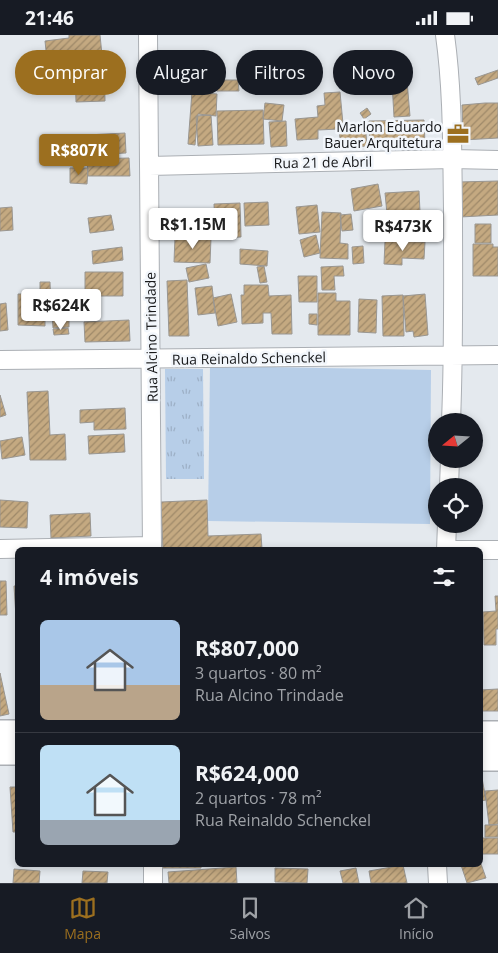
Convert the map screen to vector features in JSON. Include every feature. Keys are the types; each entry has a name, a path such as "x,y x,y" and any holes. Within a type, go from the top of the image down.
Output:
{"main road":[{"path":"0,733 15,733"},
{"path":"483,734 498,734"},
{"path":"0,752 15,752"},
{"path":"483,758 498,758"}],"street":[{"name":"Rua Alcino Trindade","path":"148,35 152,547"},
{"path":"445,35 450,68 452,159 454,354 451,413"},
{"name":"Rua 21 de Abril","path":"149,166 452,159 498,161"},
{"name":"Rua Reinaldo Schenckel","path":"0,360 498,355"},
{"path":"446,547 447,533"},
{"path":"0,549 15,549"},
{"path":"483,549 498,549"},
{"path":"153,867 153,883"},
{"path":"438,867 438,883"}],"green space":[{"path":"210,366 431,370 431,413 428,413 428,468 430,468 430,478 428,478 428,524 208,521"},
{"path":"165,369 203,369 204,479 166,479"}],"building":[{"path":"69,35 100,35 102,50 46,50 45,41 69,38"},
{"path":"498,70 498,78 478,85 475,78"},
{"path":"226,80 236,80 236,91 226,91"},
{"path":"333,92 333,95 340,95 343,124 365,122 367,146 341,148 339,129 318,130 318,139 297,140 295,119 318,117 317,106 325,105 324,93"},
{"path":"76,95 105,95 105,101 76,102"},
{"path":"192,95 217,95 216,116 198,114 195,145 188,144"},
{"path":"393,95 408,95 410,116 394,117"},
{"path":"265,103 284,105 282,121 263,119"},
{"path":"498,103 498,138 463,140 462,105"},
{"path":"367,108 371,114 364,119 360,113"},
{"path":"263,110 264,144 218,145 217,111"},
{"path":"211,115 213,145 198,146 196,116"},
{"path":"424,120 425,143 370,144 369,121"},
{"path":"286,121 287,146 271,147 269,122"},
{"path":"125,133 126,153 89,155 87,135"},
{"path":"129,158 130,176 88,176 87,159"},
{"path":"70,168 88,168 87,184 70,183"},
{"path":"498,181 498,215 460,217 458,182"},
{"path":"378,184 382,206 354,211 351,189"},
{"path":"419,191 420,212 387,214 385,193"},
{"path":"268,202 269,225 245,226 244,203"},
{"path":"240,203 241,237 218,238 218,225 215,225 214,204"},
{"path":"317,205 320,232 299,234 296,207"},
{"path":"12,207 13,230 0,231 0,208"},
{"path":"322,212 341,213 340,243 348,244 348,259 320,258"},
{"path":"206,213 209,234 173,238 171,218"},
{"path":"351,214 353,230 342,231 340,215"},
{"path":"111,215 114,230 90,233 88,218"},
{"path":"422,217 422,236 395,237 395,218"},
{"path":"475,224 491,224 491,243 475,243"},
{"path":"316,235 320,253 304,257 300,240"},
{"path":"175,237 211,238 210,263 174,262"},
{"path":"385,241 425,242 424,259 402,258 402,265 384,264"},
{"path":"473,244 493,244 493,247 498,247 498,276 473,276"},
{"path":"363,246 364,263 353,264 352,247"},
{"path":"122,247 123,260 93,264 92,251"},
{"path":"240,249 268,251 267,266 240,264"},
{"path":"206,264 209,278 189,282 186,268"},
{"path":"264,266 267,282 260,283 257,267"},
{"path":"343,266 344,276 334,276 335,290 322,290 321,267"},
{"path":"85,272 123,272 123,296 85,296"},
{"path":"298,276 317,276 317,302 299,302"},
{"path":"187,280 189,336 169,336 167,281"},
{"path":"40,282 50,282 51,313 45,313 45,326 18,325 18,294 40,294"},
{"path":"244,285 268,285 269,296 291,295 292,334 272,334 271,313 263,313 263,323 242,324 241,295 244,295"},
{"path":"212,286 215,313 198,315 195,288"},
{"path":"318,293 336,293 336,301 350,301 350,335 318,335"},
{"path":"231,294 237,322 218,326 213,298"},
{"path":"425,294 428,335 414,337 413,331 406,332 403,296"},
{"path":"403,295 404,336 383,336 382,296"},
{"path":"359,299 377,300 376,333 358,332"},
{"path":"6,303 8,330 0,331 0,304"},
{"path":"69,311 69,327 53,328 52,312"},
{"path":"309,314 317,314 317,325 309,324"},
{"path":"129,320 130,341 85,342 84,322"},
{"path":"68,328 69,334 54,335 53,329"},
{"path":"48,391 50,435 65,434 66,460 30,460 27,392"},
{"path":"0,395 6,415 0,417"},
{"path":"125,408 126,429 94,430 94,422 80,423 80,410"},
{"path":"124,434 125,452 89,454 88,436"},
{"path":"22,437 25,455 2,459 0,441"},
{"path":"0,500 28,502 27,528 0,527"},
{"path":"207,500 208,536 261,534 262,547 163,547 161,502"},
{"path":"90,513 91,536 51,538 50,515"},
{"path":"0,581 6,581 7,615 0,615"},
{"path":"495,596 498,596 496,645 484,645 483,612 496,611"},
{"path":"0,673 9,714 0,716"},
{"path":"498,689 498,711 483,711 483,690"},
{"path":"483,784 486,800 483,800"},
{"path":"10,787 15,787 15,832 13,832"},
{"path":"498,790 498,824 489,825 485,791"},
{"path":"485,825 498,825 498,837 485,837"},
{"path":"483,838 498,838 498,854 483,854"},
{"path":"161,867 201,867 201,868"},
{"path":"236,867 237,883 169,883 168,872"},
{"path":"403,867 407,883 371,883 369,871"},
{"path":"462,867 482,867 486,878 467,883"},
{"path":"275,868 308,869 307,883 275,882"},
{"path":"356,868 359,883 343,883 340,871"},
{"path":"14,869 40,871 39,883 13,883"},
{"path":"83,871 108,872 107,883 82,883"}],"place":[{"name":"Marlon Eduardo Bauer Arquitetura","path":"458,134"}]}
